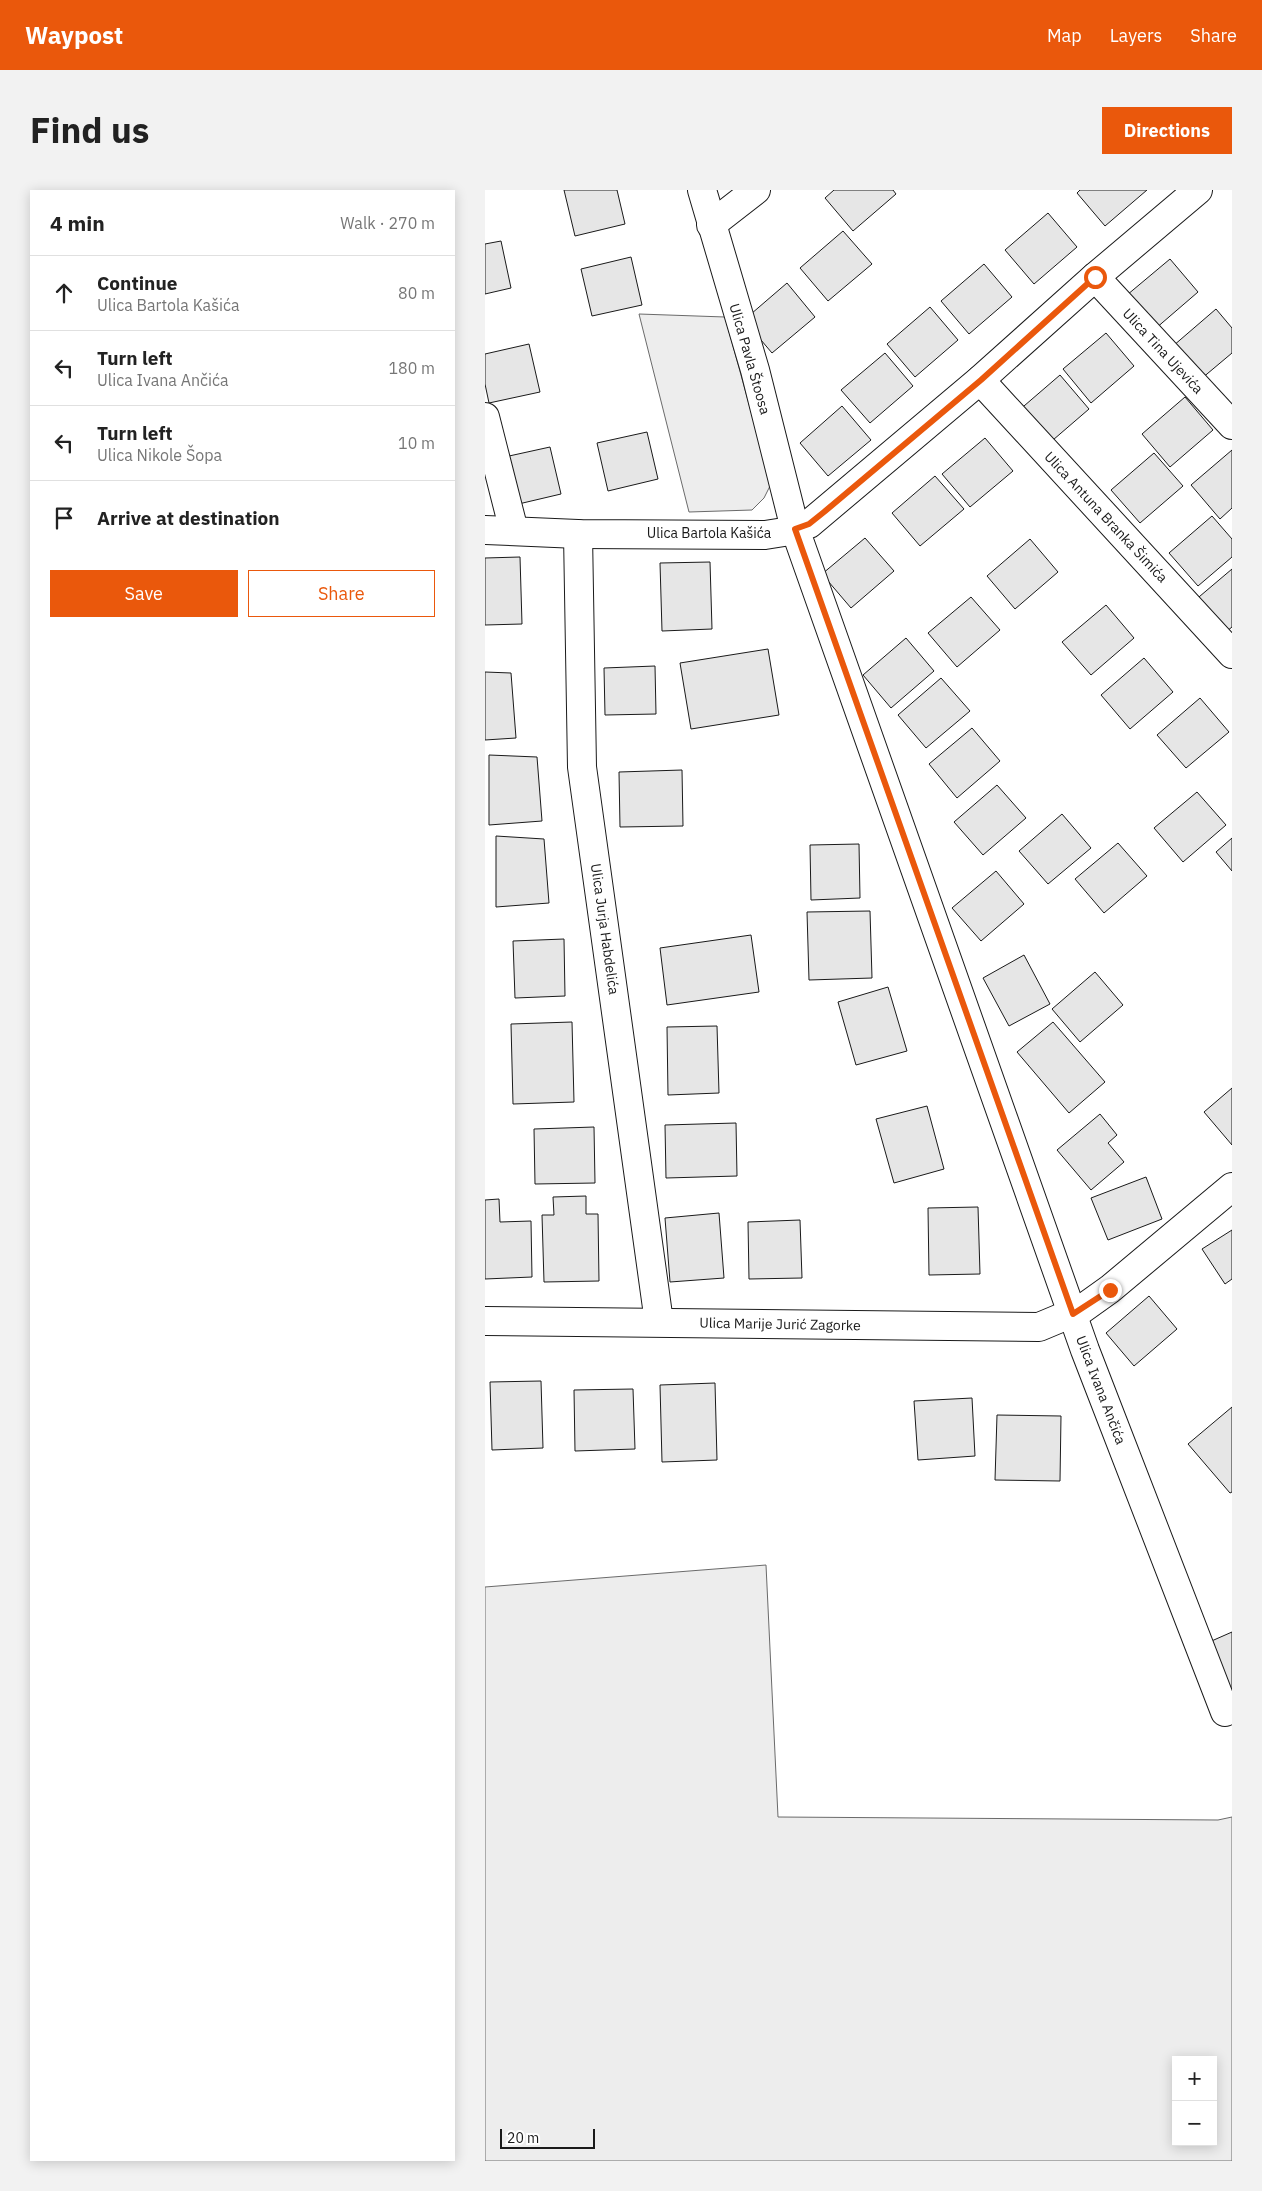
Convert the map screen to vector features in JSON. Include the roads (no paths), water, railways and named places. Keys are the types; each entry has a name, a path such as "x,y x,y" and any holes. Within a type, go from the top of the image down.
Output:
{"street":[{"name":"Ulica Pavla Štoosa","path":"702,190 755,370 795,529"},
{"path":"711,225 756,190"},
{"name":"Ulica Bartola Kašića","path":"485,530 578,534 765,534 795,529 809,524 981,380 1095,277 1198,190"},
{"name":"Ulica Tina Ujevića","path":"1095,277 1232,425"},
{"name":"Ulica Antuna Branka Šimića","path":"981,380 1232,654"},
{"path":"485,417 514,531"},
{"name":"Ulica Ivana Ančića","path":"795,529 1073,1314 1225,1712"},
{"name":"Ulica Jurja Habdelića","path":"578,534 582,767 659,1322"},
{"name":"Ulica Marije Jurić Zagorke","path":"485,1321 1039,1327 1073,1314 1110,1290 1232,1187"}]}
